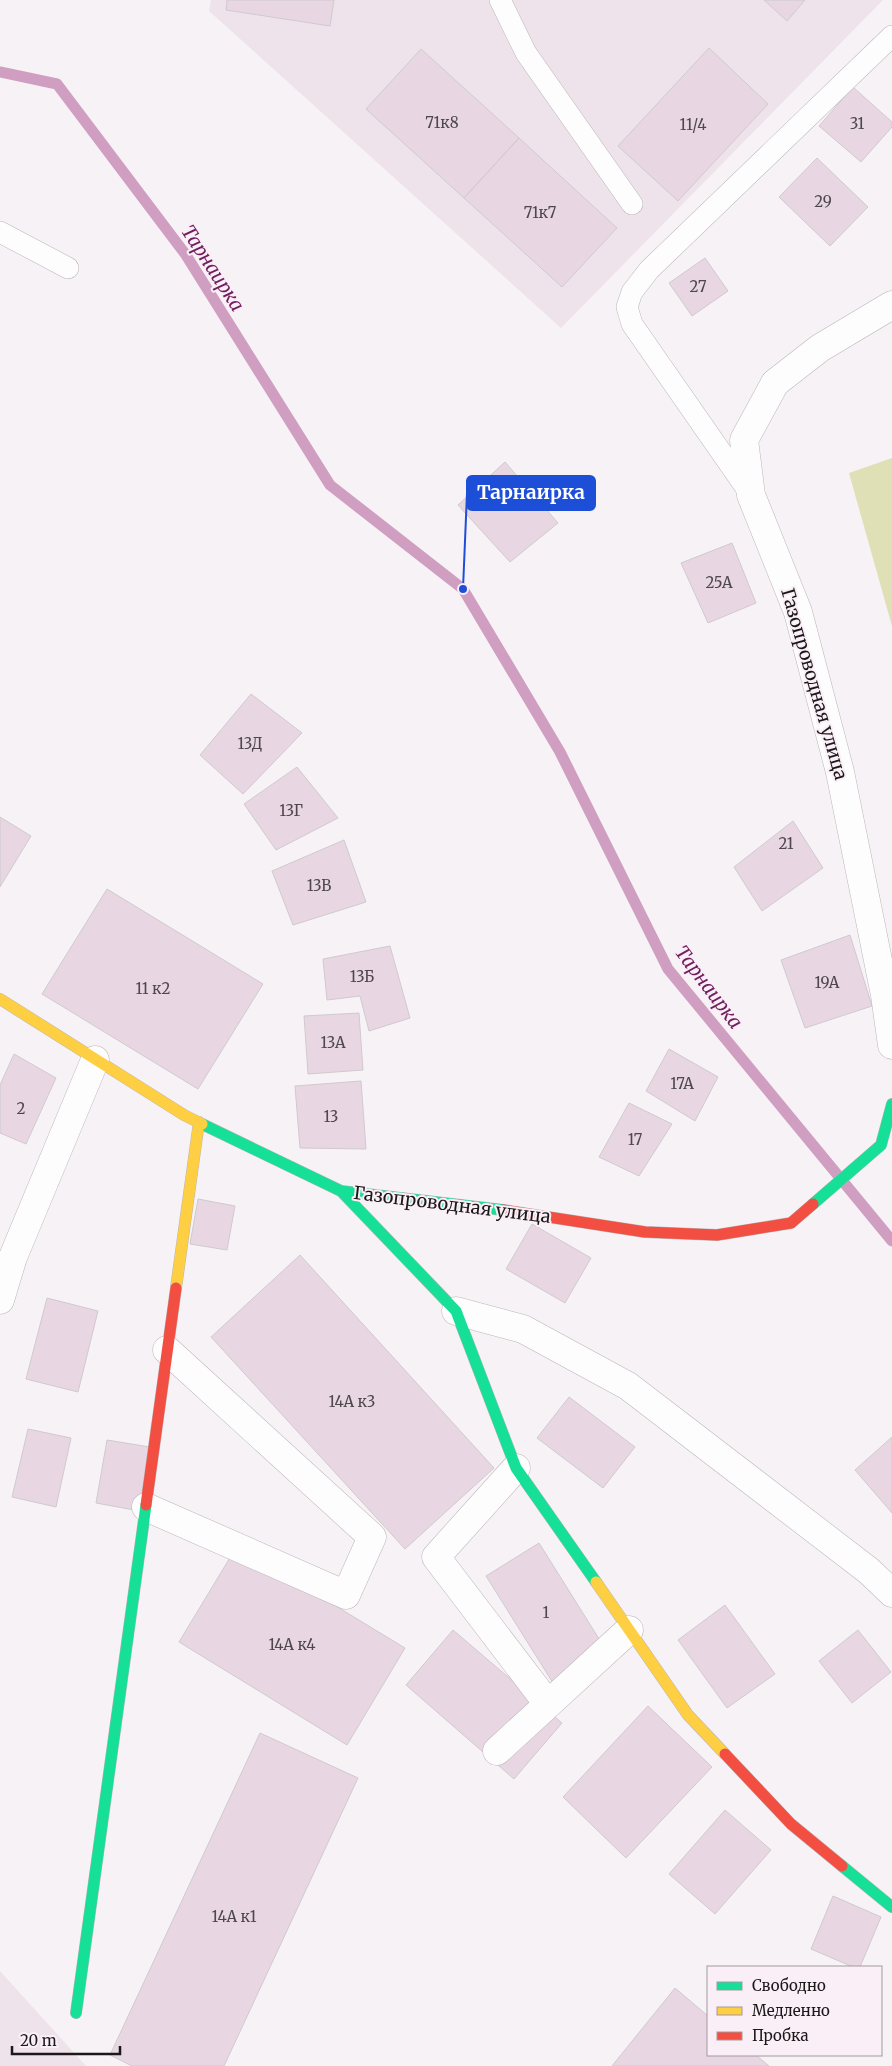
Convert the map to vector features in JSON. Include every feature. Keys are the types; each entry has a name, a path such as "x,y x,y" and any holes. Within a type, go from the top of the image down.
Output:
{"street":[{"name":"Газопроводная улица","path":"892,305 820,348 775,383 744,440 751,495 798,612 840,772 885,995 892,1045"},
{"name":"Газопроводная улица","path":"0,999 184,1115 341,1191 518,1212 645,1232 717,1236 791,1223 881,1145 892,1104"},
{"path":"0,1300 13,1258 95,1060"},
{"path":"76,2013 199,1122"},
{"path":"341,1191 456,1311 516,1468 688,1715 791,1824 892,1907"},
{"path":"456,1311 523,1329 628,1386 869,1571 892,1592"},
{"path":"146,1507 346,1595 372,1537 167,1350"},
{"path":"516,1468 436,1557 548,1704"},
{"path":"497,1751 630,1630"}],"lane":[{"path":"500,0 526,52 632,204"},
{"path":"751,495 632,324 627,307 632,292 649,270 892,36"},
{"path":"0,232 68,268"}],"shaded area":[{"path":"211,0 883,0 561,328 209,11"},
{"path":"0,1971 86,2066 0,2066"}],"green space":[{"path":"892,458 892,626 849,473"}],"building":[{"path":"227,0 334,0 330,26 226,10"},
{"path":"764,0 805,0 787,21"},
{"path":"709,48 768,104 678,201 618,146"},
{"path":"421,49 519,138 464,198 366,109"},
{"path":"853,87 892,122 892,127 861,162 819,126"},
{"path":"519,138 617,228 562,287 464,198"},
{"path":"817,158 868,207 830,246 779,197"},
{"path":"705,258 728,291 692,316 669,283"},
{"path":"505,462 558,523 510,562 458,505"},
{"path":"732,543 756,603 708,623 681,563"},
{"path":"251,694 302,733 243,794 200,755"},
{"path":"297,767 338,818 276,850 244,804"},
{"path":"0,817 31,836 0,887"},
{"path":"793,821 823,868 762,911 734,867"},
{"path":"344,840 366,902 293,925 272,871"},
{"path":"107,889 263,984 198,1089 42,994"},
{"path":"850,935 872,1006 805,1028 781,960"},
{"path":"390,946 410,1018 369,1031 360,996 327,1000 323,959"},
{"path":"359,1013 363,1070 308,1074 304,1016"},
{"path":"669,1049 718,1077 695,1121 646,1091"},
{"path":"14,1054 56,1078 26,1144 0,1133 0,1085"},
{"path":"361,1081 366,1149 300,1148 295,1086"},
{"path":"629,1103 672,1124 639,1176 599,1157"},
{"path":"198,1199 235,1206 227,1250 190,1244"},
{"path":"532,1224 591,1258 565,1303 506,1269"},
{"path":"300,1255 494,1468 405,1549 211,1337"},
{"path":"47,1298 98,1311 78,1392 26,1379"},
{"path":"569,1397 635,1447 603,1488 537,1438"},
{"path":"28,1429 71,1438 56,1507 12,1497"},
{"path":"892,1437 892,1513 855,1470"},
{"path":"107,1440 156,1448 145,1512 96,1503"},
{"path":"539,1543 606,1650 553,1683 486,1576"},
{"path":"237,1546 405,1648 347,1745 179,1642"},
{"path":"725,1605 775,1674 727,1708 678,1640"},
{"path":"453,1630 562,1723 514,1779 406,1685"},
{"path":"858,1630 891,1672 852,1703 819,1661"},
{"path":"648,1706 712,1767 626,1858 563,1797"},
{"path":"260,1733 358,1778 224,2066 132,2066 110,2055"},
{"path":"725,1810 771,1850 715,1914 669,1874"},
{"path":"833,1896 881,1917 860,1966 851,1966 811,1949"},
{"path":"675,1988 707,2015 707,2056 757,2056 769,2066 612,2066"}],"waterway":[{"name":"Тарнаирка","path":"0,72 57,84 186,255 330,485 463,589 560,752 668,969 892,1241"}],"traffic: fast":[{"path":"813,1204 881,1145 892,1104"},
{"path":"202,1124 341,1191 503,1210"},
{"path":"341,1191 456,1311 516,1468 596,1582"},
{"path":"76,2013 146,1505"},
{"path":"842,1866 892,1907"}],"traffic: slow":[{"path":"0,999 184,1115 202,1124"},
{"path":"176,1288 199,1122"},
{"path":"596,1582 688,1715 725,1754"}],"traffic: jam":[{"path":"503,1210 645,1232 717,1235 791,1223 813,1204"},
{"path":"146,1505 176,1288"},
{"path":"725,1754 791,1824 842,1866"}],"place":[{"name":"Тарнаирка","path":"463,589"}]}
